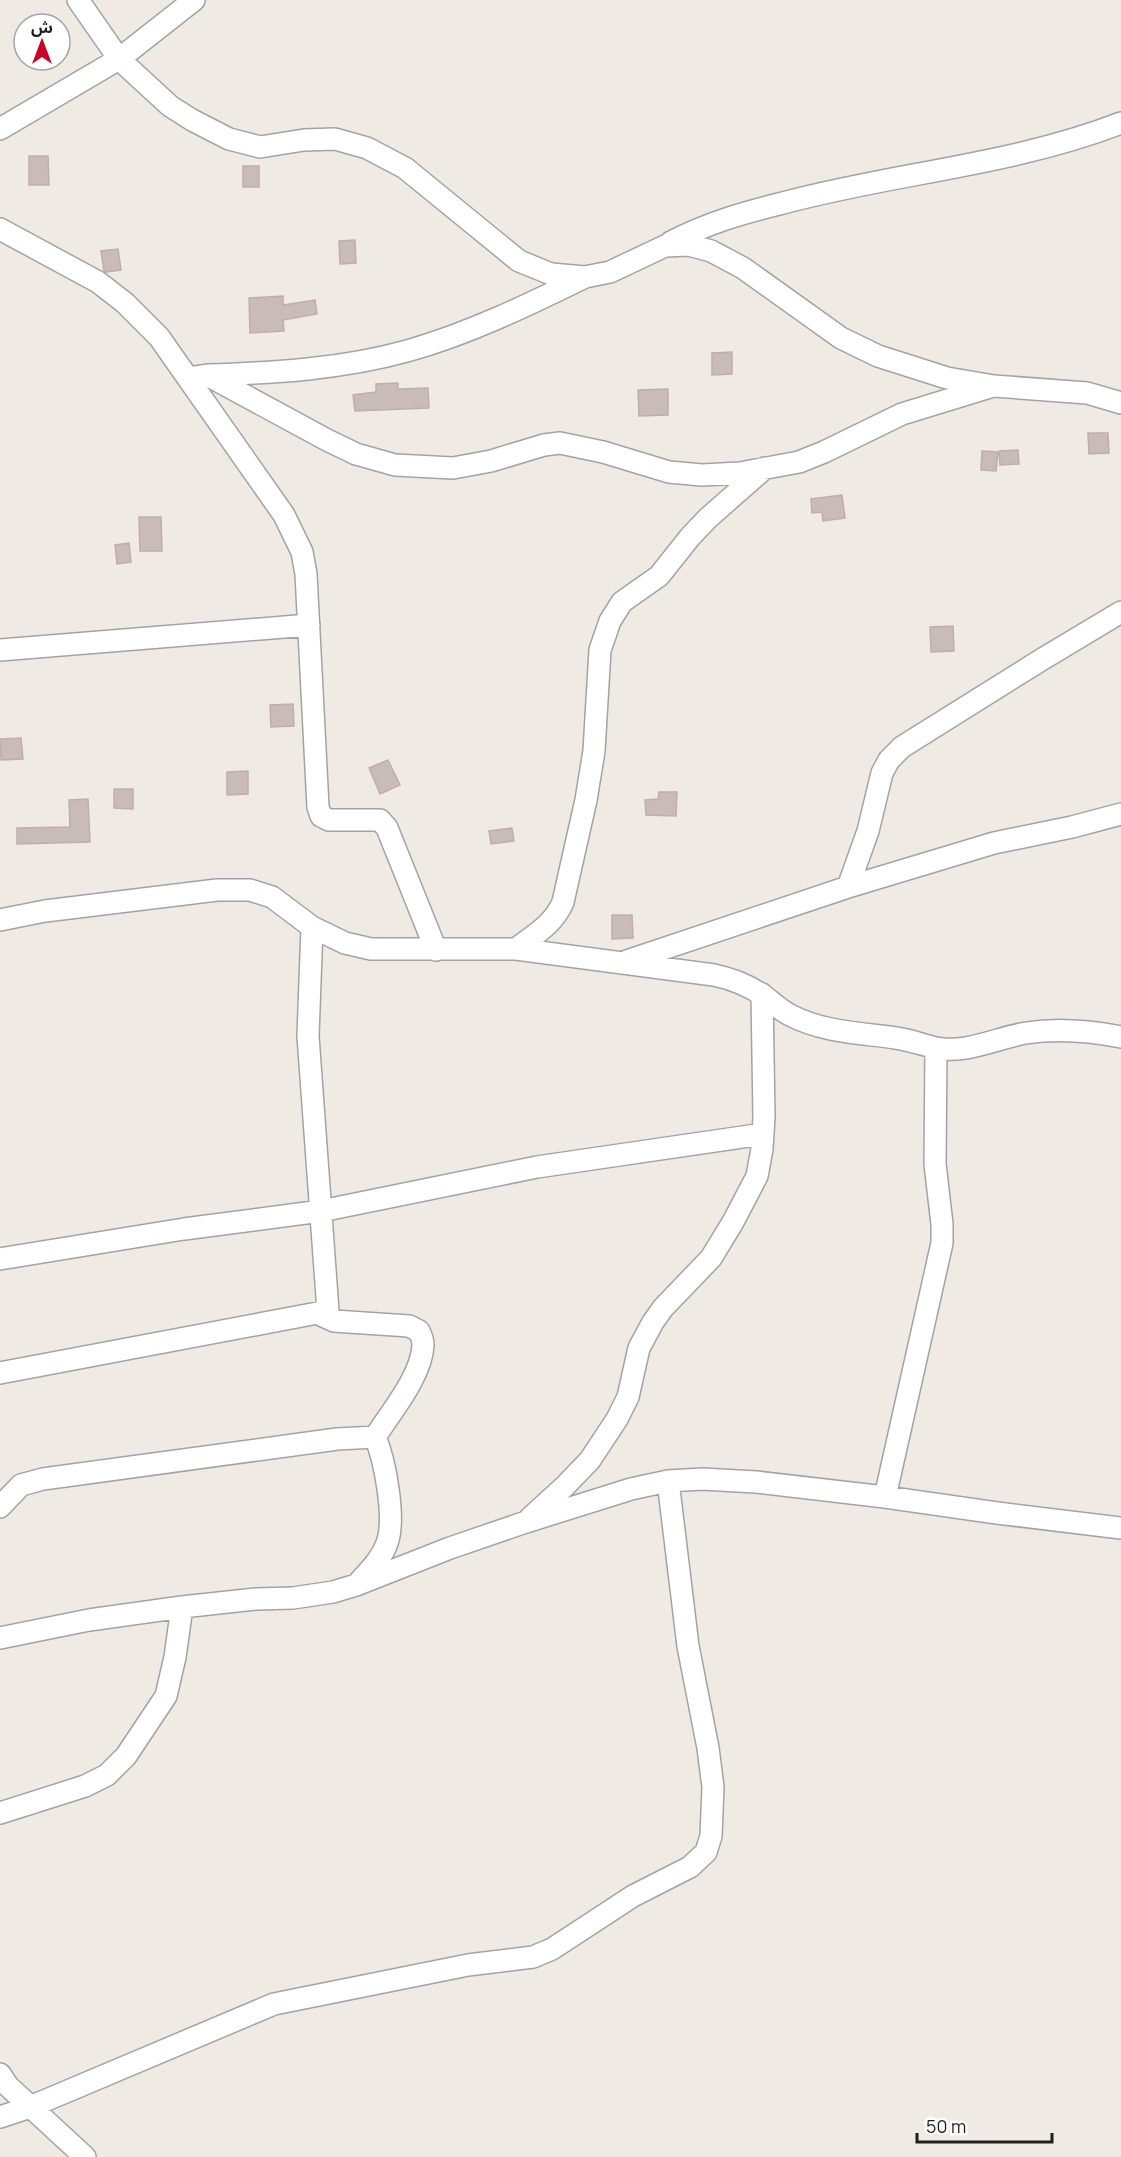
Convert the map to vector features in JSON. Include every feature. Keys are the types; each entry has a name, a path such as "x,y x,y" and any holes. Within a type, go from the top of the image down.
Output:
{"street":[{"path":"78,0 119,59 170,106 192,120 229,139 260,147 304,140 335,139 367,148 405,168 519,261 551,274 585,277"},
{"path":"0,129 119,59 194,0"},
{"path":"197,377 268,373 350,364 408,351 468,330 585,277 610,272 724,218 834,189 1043,148 1084,138 1121,123"},
{"path":"0,229 98,282 125,303 159,337 197,377 284,515 302,552 306,574 318,807 321,816 329,820 380,820 387,828 436,950"},
{"path":"665,246 689,245 711,251 742,268 841,338 878,356 947,378 994,386 1087,393 1121,403"},
{"path":"197,377 356,454 395,465 453,468 491,461 544,445 560,443 603,452 686,475 740,472 799,462 902,414 994,386"},
{"path":"516,948 551,922 563,902 594,751 600,650 610,621 622,602 659,576 708,518 766,468"},
{"path":"848,887 868,831 882,773 889,760 902,747 1121,612"},
{"path":"0,650 309,625"},
{"path":"624,962 848,887 994,843 1121,814"},
{"path":"0,920 45,911 217,890 250,890 273,897 312,927 345,943 371,949 516,948 736,980 762,994 789,1015 810,1023 840,1031 899,1038 936,1048 952,1049 1026,1033 1055,1031 1091,1032 1121,1037"},
{"path":"312,927 308,1036 328,1311 323,1316 334,1321 409,1326 419,1331 423,1342 420,1361 414,1374 375,1437 384,1465 391,1529 379,1560 356,1585"},
{"path":"526,1522 590,1460 617,1419 628,1396 639,1348 653,1322 663,1308 711,1258 757,1176 763,1134 762,994"},
{"path":"885,1497 942,1243 935,1164 936,1048"},
{"path":"0,1259 184,1229 321,1211 537,1167 763,1134"},
{"path":"0,1373 328,1311"},
{"path":"0,1507 21,1485 43,1479 337,1439 375,1437"},
{"path":"0,1638 89,1620 182,1606 293,1598 333,1592 526,1522 631,1489 668,1481 702,1479 756,1482 1121,1528"},
{"path":"0,2117 30,2107 274,2004 468,1965 533,1957 552,1949 633,1896 690,1867 706,1852 711,1836 713,1787 708,1748 688,1646 668,1481"},
{"path":"0,1813 85,1786 107,1775 126,1756 166,1696 175,1657 182,1606"},
{"path":"0,2074 8,2086 85,2157"}],"building":[{"path":"29,156 48,156 49,185 29,185"},
{"path":"243,166 259,166 259,187 243,187"},
{"path":"355,240 356,263 340,264 339,241"},
{"path":"118,249 121,270 104,271 101,251"},
{"path":"283,296 283,305 315,300 317,314 283,320 284,331 250,333 249,298"},
{"path":"732,352 732,374 712,375 712,353"},
{"path":"398,383 398,389 428,388 429,408 355,411 353,395 376,392 376,384"},
{"path":"668,389 668,415 639,416 638,390"},
{"path":"1088,433 1108,433 1109,453 1089,454"},
{"path":"1018,450 1019,464 1000,465 999,451"},
{"path":"982,451 998,452 996,471 981,470"},
{"path":"842,495 845,518 823,521 822,512 812,513 811,499"},
{"path":"139,517 161,517 162,551 140,551"},
{"path":"129,543 131,562 117,564 115,545"},
{"path":"953,626 954,651 931,652 930,627"},
{"path":"293,704 294,726 271,727 270,705"},
{"path":"21,738 23,759 1,760 0,739"},
{"path":"388,760 400,785 380,794 369,768"},
{"path":"248,771 248,794 227,795 227,772"},
{"path":"114,789 133,789 133,809 114,808"},
{"path":"659,792 677,792 676,816 646,815 645,800 658,799"},
{"path":"88,799 90,842 17,844 17,828 70,827 69,800"},
{"path":"512,828 514,841 491,844 489,831"},
{"path":"612,915 632,915 633,938 612,939"}]}
